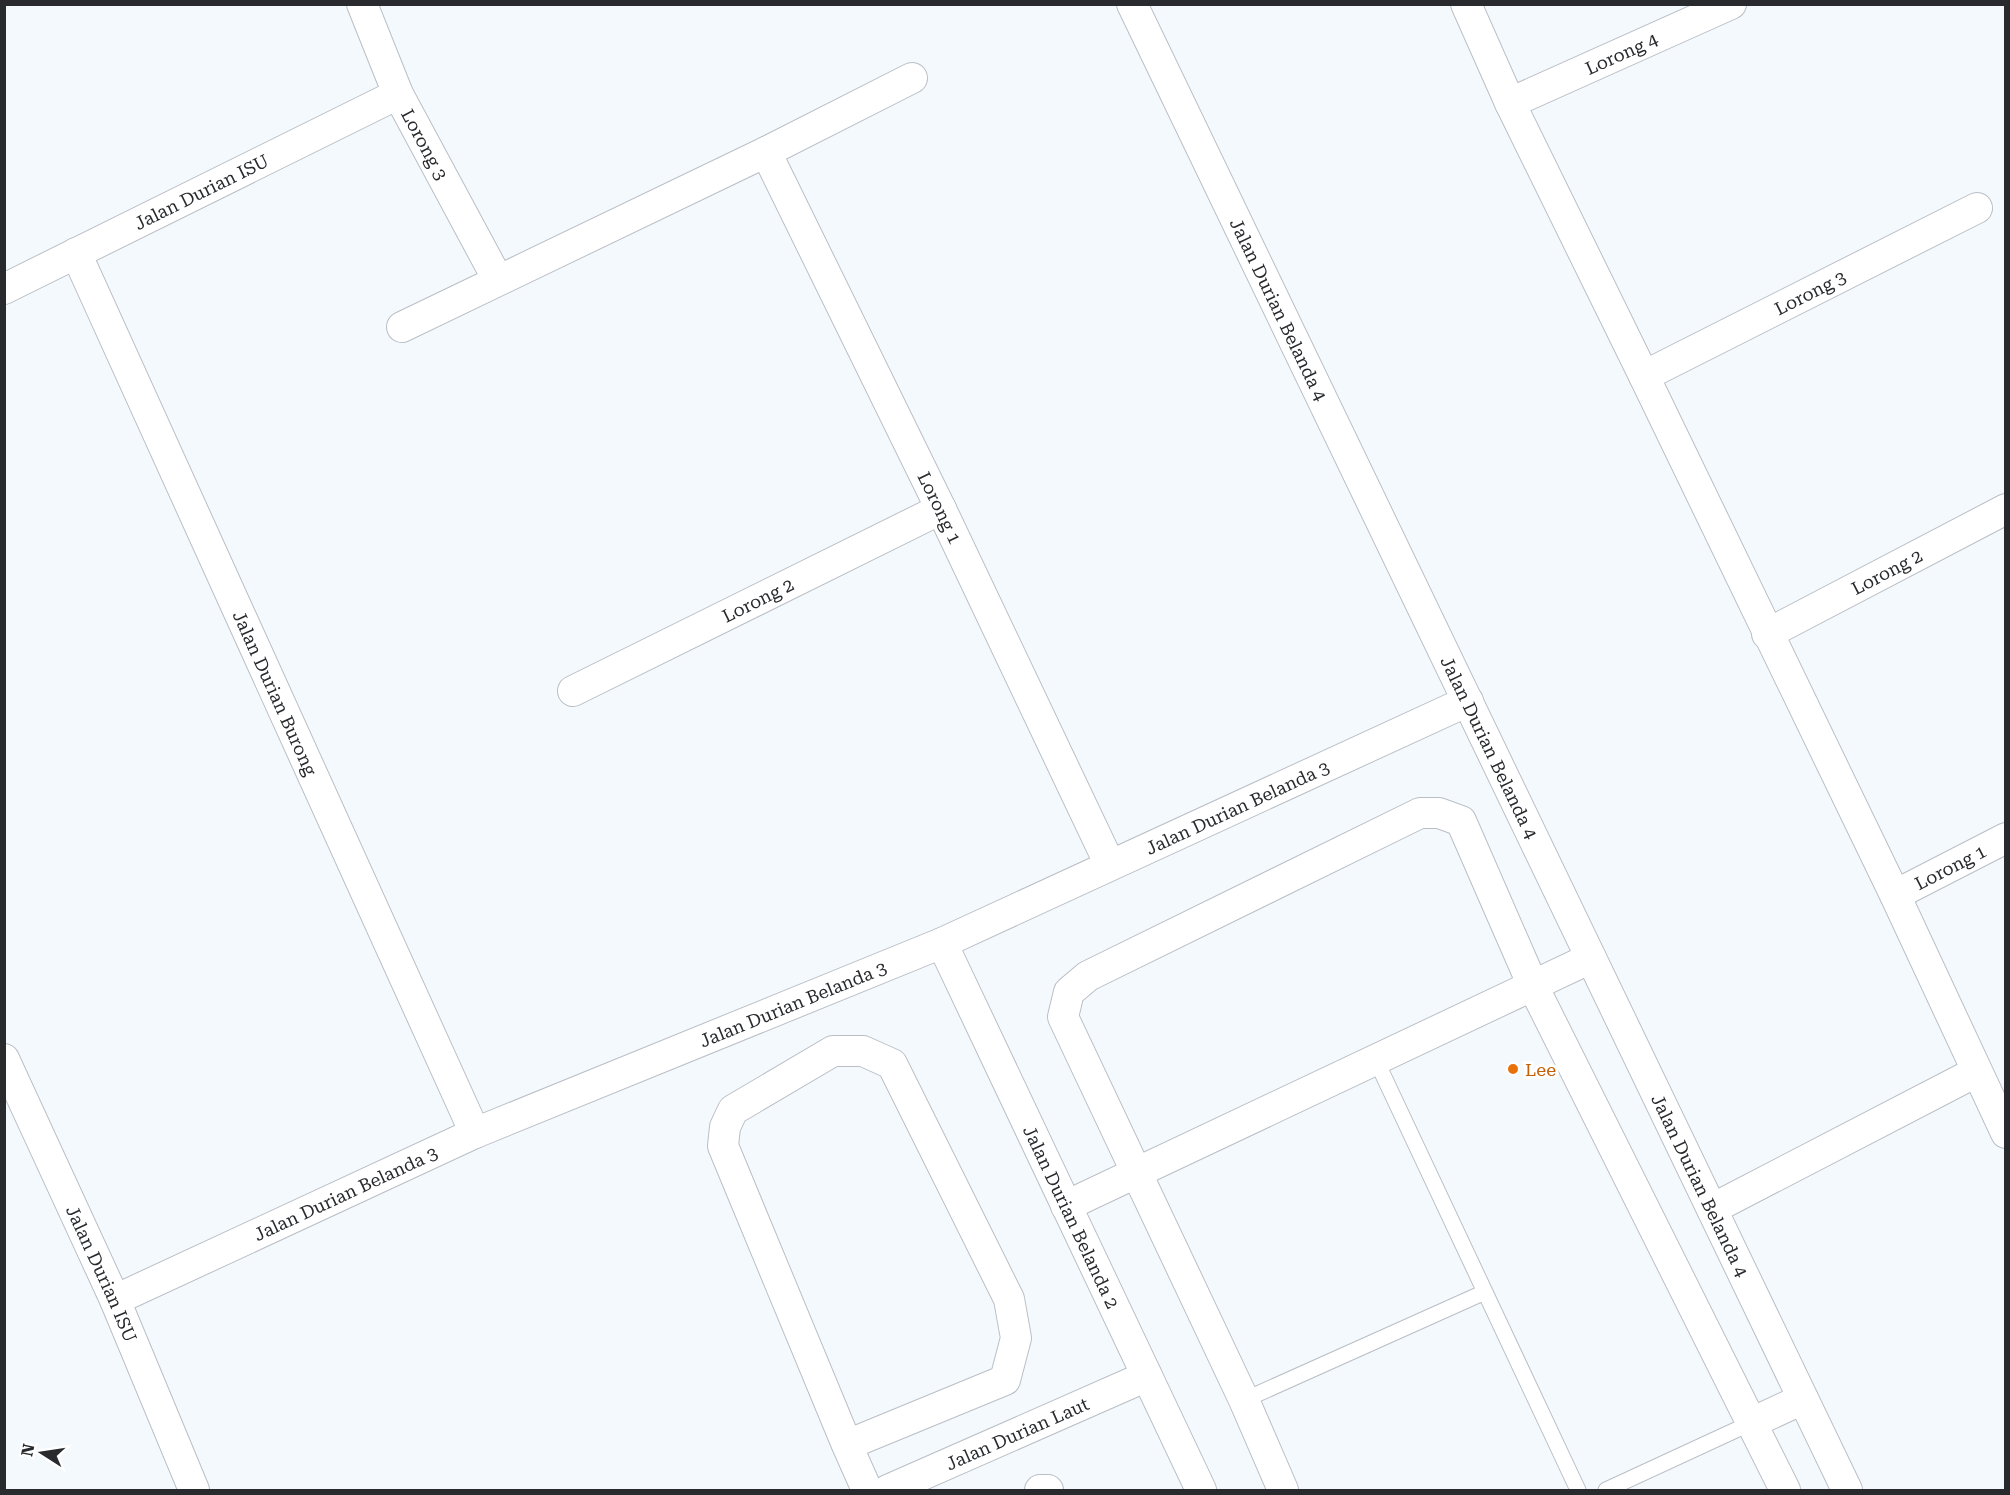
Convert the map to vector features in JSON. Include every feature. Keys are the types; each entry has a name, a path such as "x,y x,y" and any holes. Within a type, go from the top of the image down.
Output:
{"street":[{"name":"Lorong 3","path":"362,4 398,94 498,280"},
{"name":"Jalan Durian Belanda 4","path":"1132,4 1847,1491"},
{"path":"1466,4 1510,103 1894,895 2006,1133"},
{"name":"Lorong 4","path":"1510,103 1731,4"},
{"path":"402,327 766,152 912,78"},
{"name":"Jalan Durian ISU","path":"4,289 398,94"},
{"name":"Lorong 1","path":"766,152 1110,865"},
{"name":"Lorong 3","path":"1644,376 1977,208"},
{"name":"Jalan Durian Burong","path":"76,253 475,1133"},
{"name":"Lorong 2","path":"573,691 940,509"},
{"name":"Lorong 2","path":"1767,634 2006,509"},
{"name":"Jalan Durian Belanda 3","path":"115,1300 475,1133 942,944 1468,701"},
{"path":"1283,1491 1244,1400 1063,1017 1069,992 1088,976 1420,813 1439,813 1461,821 1533,986 1785,1491"},
{"name":"Lorong 1","path":"1894,895 2006,838"},
{"name":"Jalan Durian Belanda 2","path":"942,944 1202,1491"},
{"path":"1066,1206 1591,958"},
{"path":"847,1446 1005,1380 1017,1338 1009,1299 892,1064 863,1051 833,1051 733,1110 725,1127 723,1146 847,1446 867,1491"},
{"name":"Jalan Durian ISU","path":"4,1059 115,1300 194,1491"},
{"path":"1712,1209 1976,1072"},
{"name":"Jalan Durian Laut","path":"888,1491 1147,1376"},
{"path":"1751,1423 1803,1399"},
{"path":"1040,1491 1048,1491"}],"lane":[{"path":"1376,1060 1578,1491"},
{"path":"1244,1400 1485,1292"},
{"path":"1606,1491 1751,1423"}],"place":[{"name":"Lee","path":"1513,1069"}]}
